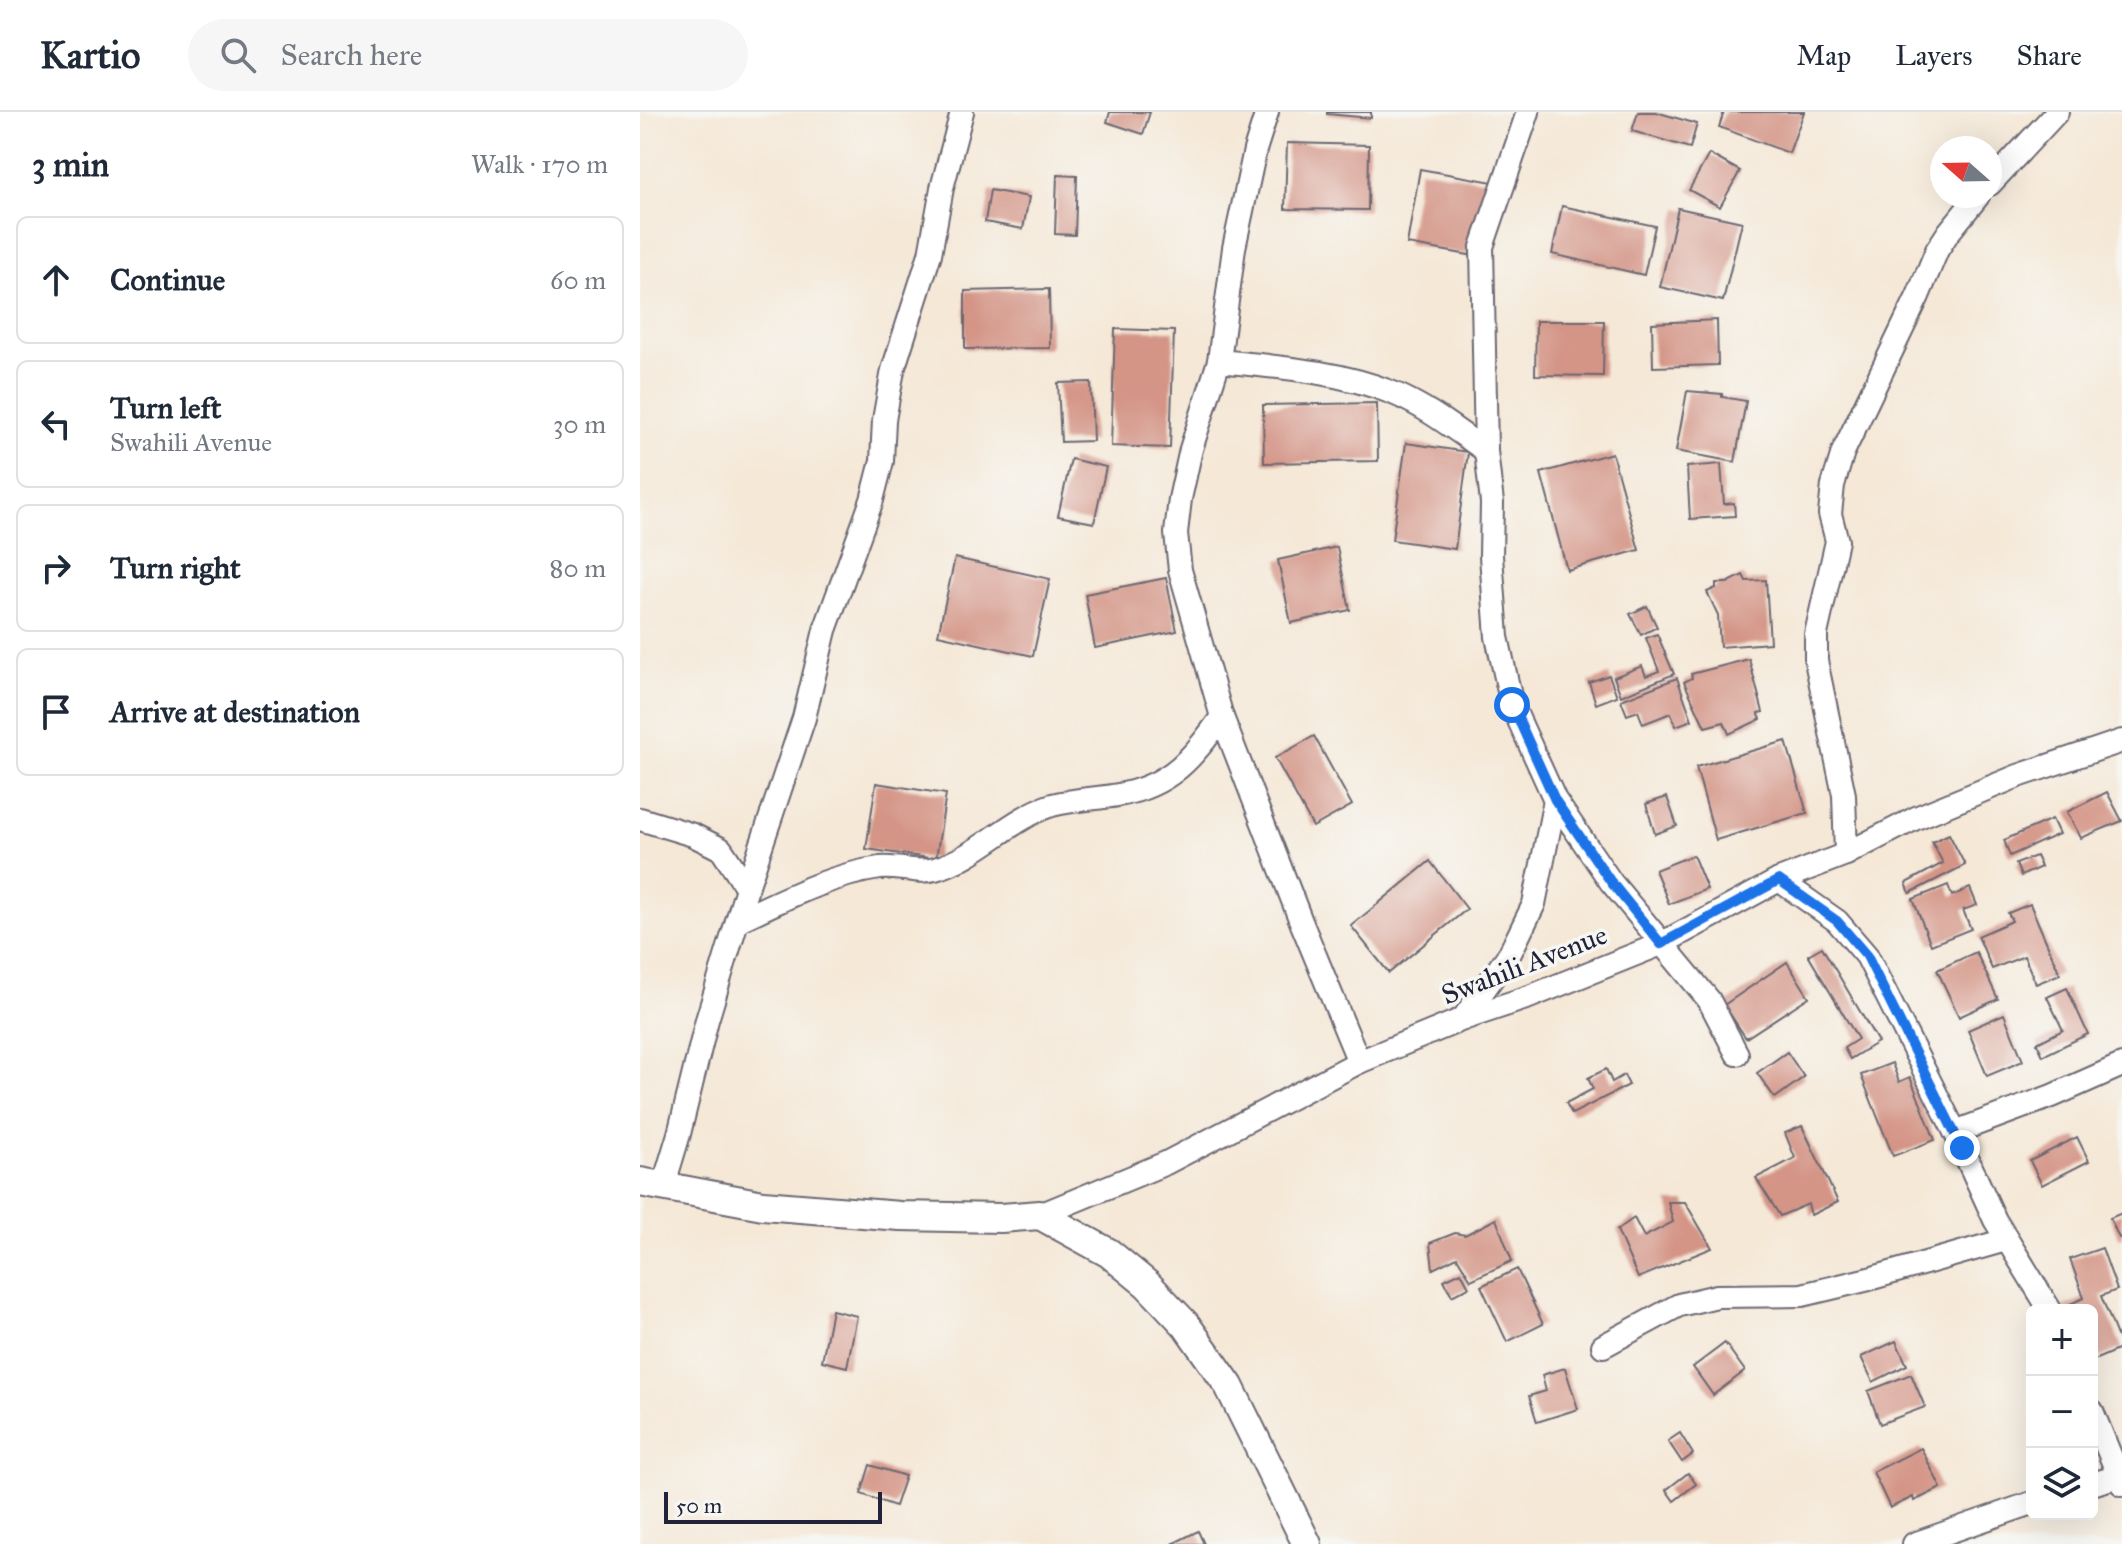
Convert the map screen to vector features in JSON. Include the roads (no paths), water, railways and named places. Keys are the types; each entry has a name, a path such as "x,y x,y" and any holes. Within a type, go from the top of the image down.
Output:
{"street":[{"path":"962,112 942,188 930,254 893,370 884,420 882,461 872,500 825,630 804,718 707,1020 679,1134 651,1184 763,1205 900,1216 1001,1218 1040,1215 1109,1253 1148,1285 1186,1325 1229,1386 1307,1544"},
{"path":"1267,112 1255,150 1234,248 1219,361 1191,449 1176,533 1180,570 1222,717 1359,1062"},
{"path":"1528,112 1482,247 1486,451 1492,503 1491,556 1497,637 1512,705 1555,800 1611,882 1709,1000 1737,1054"},
{"path":"2002,171 2057,112"},
{"path":"1846,854 1844,795 1816,661 1818,623 1837,541 1830,514 1833,485 1843,452 1912,310 1937,250 1966,208"},
{"path":"1219,361 1348,378 1408,401 1486,451"},
{"path":"737,921 790,896 856,873 883,867 931,871 956,861 1025,816 1055,804 1122,794 1161,780 1191,759 1222,717"},
{"name":"Swahili Avenue","path":"1040,1215 1166,1163 1359,1062 1661,944 1779,880 1846,854 1961,799 2122,741"},
{"path":"1463,1019 1510,953 1534,904 1555,800"},
{"path":"640,819 693,835 721,849 747,888"},
{"path":"1779,880 1837,921 1867,956 2006,1240 2046,1304"},
{"path":"1955,1132 2052,1096 2122,1065"},
{"path":"1603,1346 1679,1305 1717,1296 1802,1295 2006,1240"},
{"path":"2098,1426 2120,1480 2098,1483"},
{"path":"1914,1544 2026,1505"}]}
